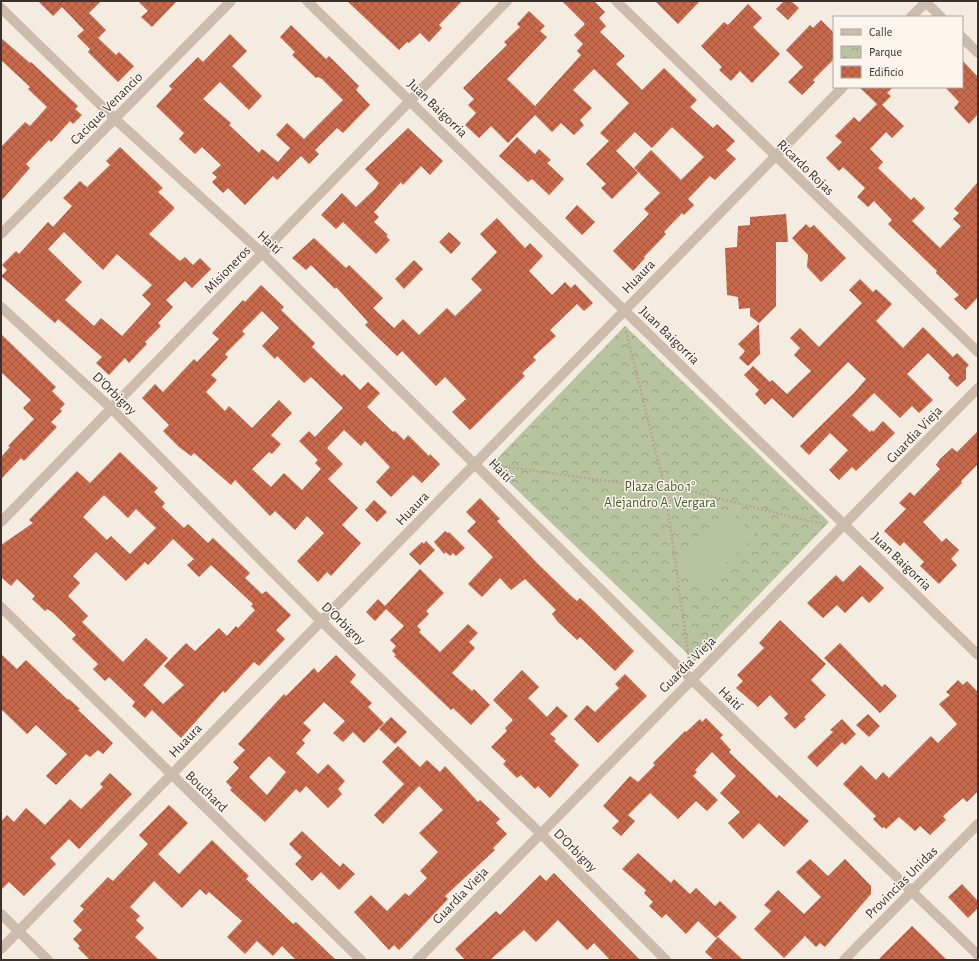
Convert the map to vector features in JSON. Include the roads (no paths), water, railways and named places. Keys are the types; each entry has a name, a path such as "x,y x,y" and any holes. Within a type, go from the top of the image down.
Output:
{"street":[{"name":"Cacique Venancio","path":"1,234 231,1"},
{"name":"Juan Baigorria","path":"307,1 978,655"},
{"name":"Misioneros","path":"1,522 507,1"},
{"name":"Ricardo Rojas","path":"616,1 978,352"},
{"path":"912,16 926,1 940,16"},
{"name":"Haití","path":"1,8 115,119 262,252 691,679 978,955"},
{"path":"963,38 978,53"},
{"name":"Huaura","path":"1,949 841,88"},
{"name":"D'Orbigny","path":"1,307 112,408 321,621 540,833 666,960"},
{"name":"Guardia Vieja","path":"416,960 978,388"},
{"name":"Bouchard","path":"1,607 361,960"},
{"name":"Provincias Unidas","path":"844,960 978,824"},
{"path":"1,914 48,960"}],"park label":[{"name":"Plaza Cabo 1° Alejandro A. Vergara","path":"660,494"}]}
